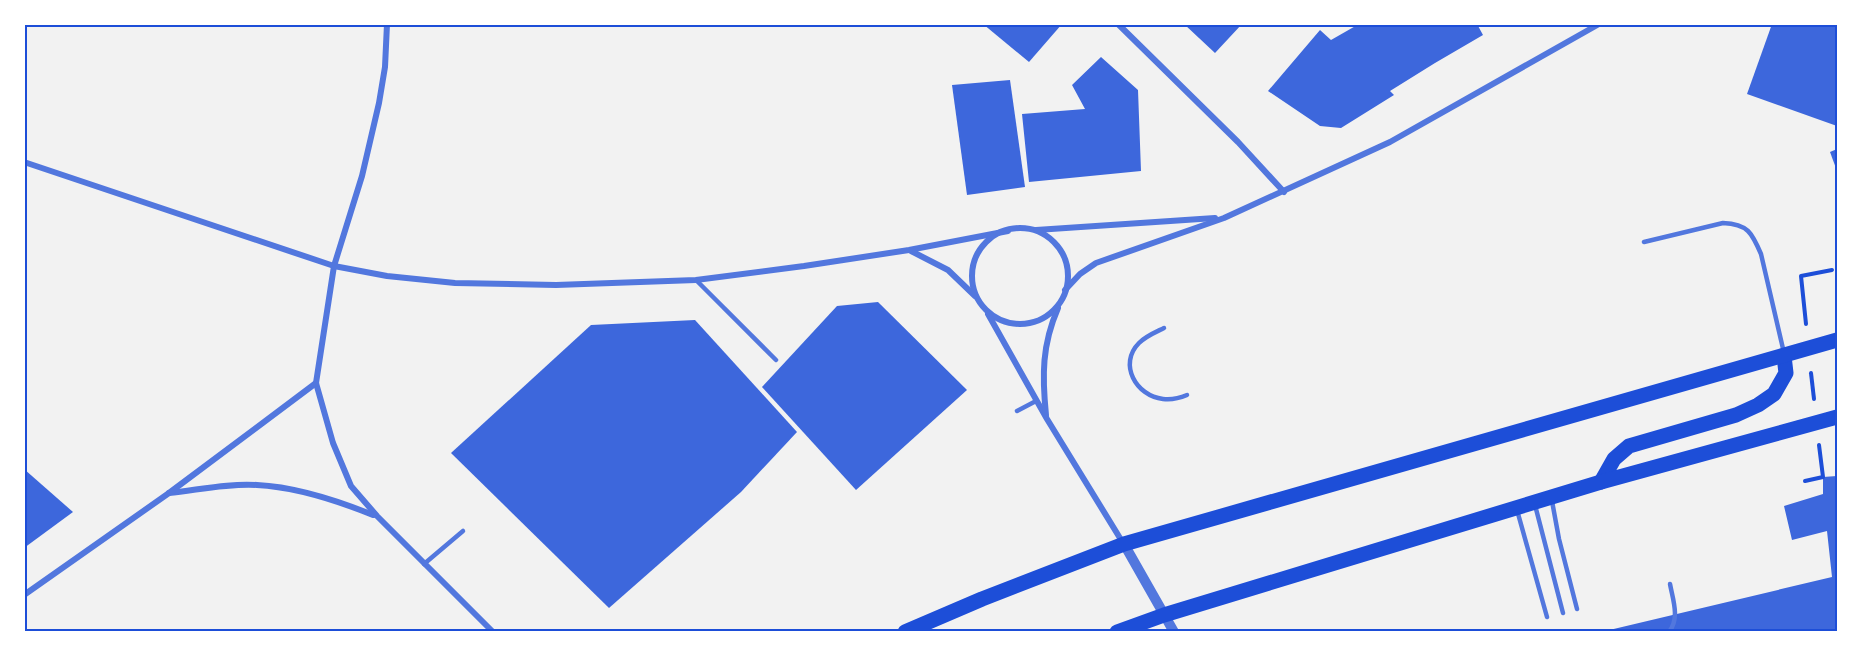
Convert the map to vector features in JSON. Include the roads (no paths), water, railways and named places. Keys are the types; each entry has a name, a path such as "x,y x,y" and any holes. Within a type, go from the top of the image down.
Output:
{"main road":[{"path":"905,632 982,599 1124,544 1837,340"},
{"path":"1601,482 1614,459 1629,446 1736,414 1758,405 1774,394 1786,373 1784,356"},
{"path":"1117,632 1164,615 1601,482 1837,417"}],"street":[{"path":"387,24 385,67 374,130 352,212 334,266 316,383 326,423 340,464 351,486 377,516 493,632"},
{"path":"1065,290 1080,274 1096,263 1224,218 1390,142 1599,24"},
{"path":"1120,25 1238,142 1284,192"},
{"path":"24,162 334,266 387,276 455,284 556,285 696,280 909,250 1008,231"},
{"path":"1174,632 978,299 973,288 973,265 984,244 993,237 1014,229 1032,231 1224,218"},
{"path":"1032,231 1049,238 1059,248 1068,273 1065,290 1049,333 1043,370 1047,419"},
{"path":"909,250 948,270 978,299"},
{"path":"984,308 1005,322 1018,324 1044,318 1062,298"},
{"path":"24,595 169,493 316,383"},
{"path":"169,493 255,484 317,495 377,516"}],"lane":[{"path":"1644,242 1723,223 1734,223 1747,228 1761,254 1784,356"},
{"path":"696,280 776,360"},
{"path":"1164,328 1138,344 1129,365 1131,374 1136,385 1148,394 1161,399 1187,395"},
{"path":"1017,411 1036,401"},
{"path":"1552,498 1559,539 1577,609"},
{"path":"1535,503 1563,613"},
{"path":"1516,508 1547,617"},
{"path":"424,564 463,531"},
{"path":"1669,632 1675,624 1676,612 1670,584"}]}
